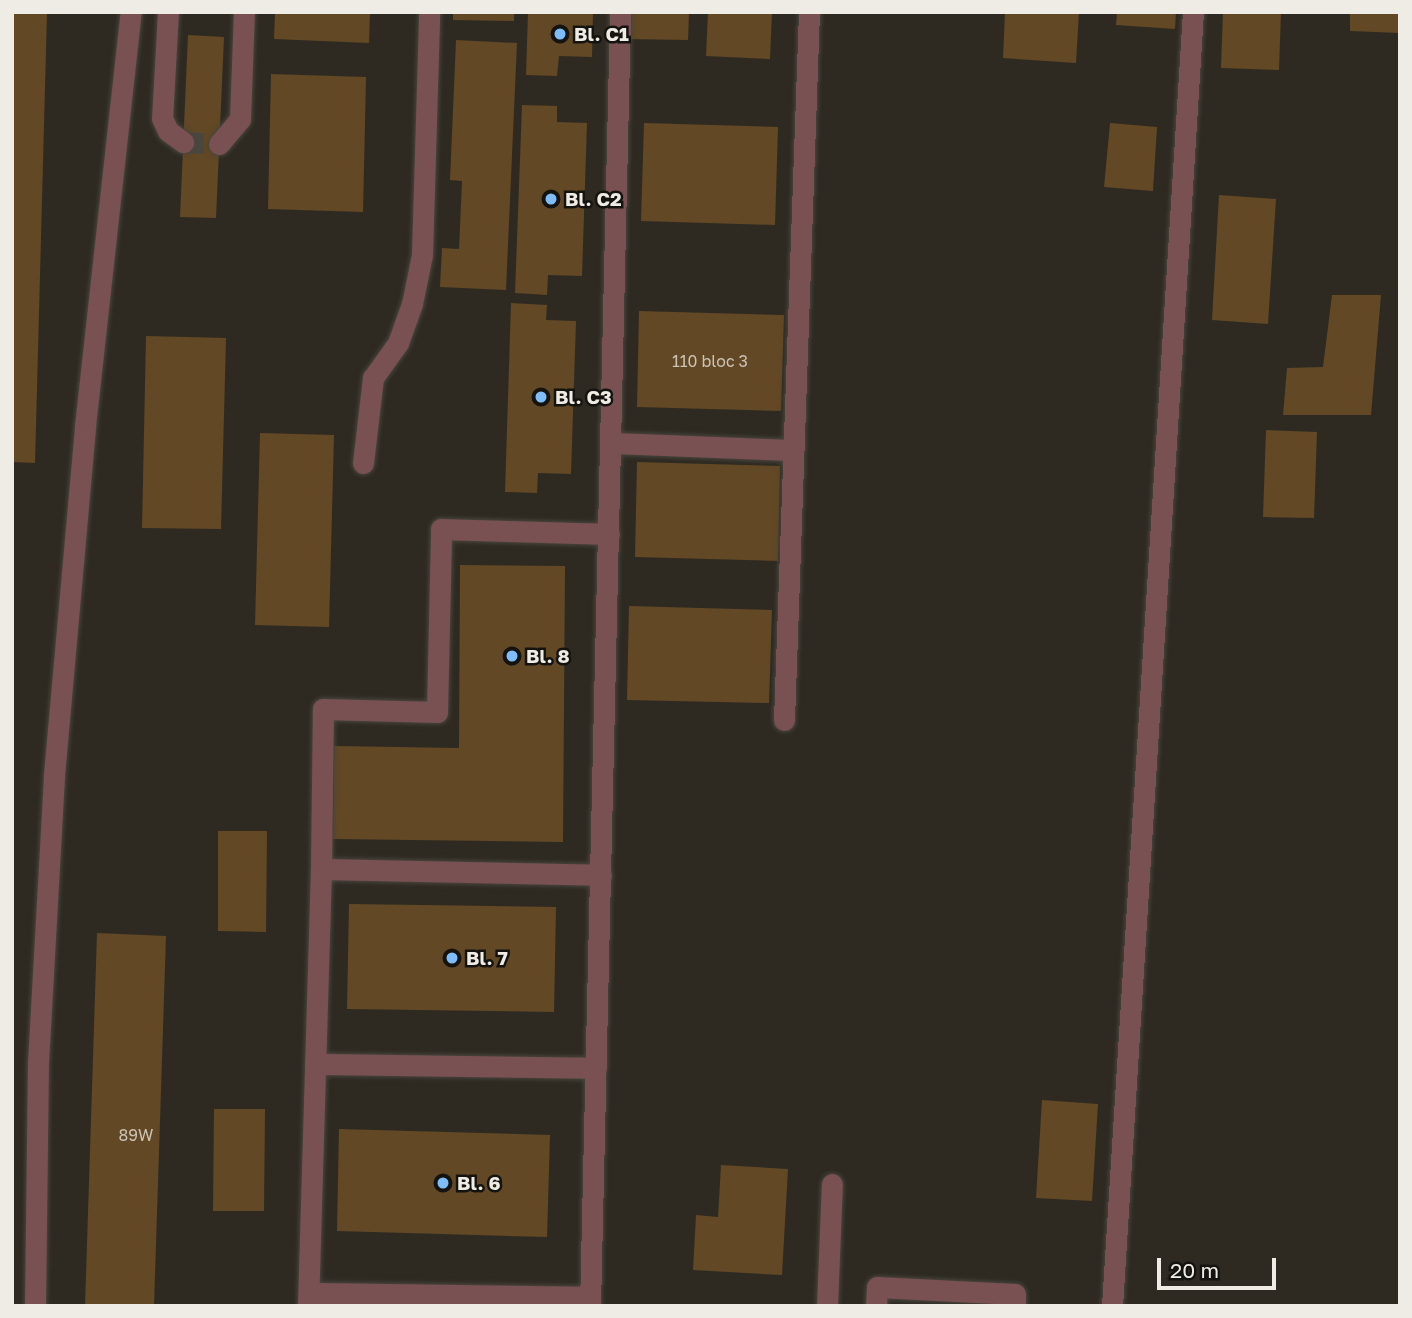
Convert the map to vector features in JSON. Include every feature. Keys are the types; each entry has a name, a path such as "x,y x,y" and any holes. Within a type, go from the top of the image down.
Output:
{"street":[{"path":"35,1306 38,1063 54,775 85,426 131,12"},
{"path":"168,12 162,118 168,131 183,142"},
{"path":"219,144 240,119 244,12"},
{"path":"363,463 373,378 398,343 412,304 422,255 429,12"},
{"path":"609,534 441,529 437,712 323,709 308,1299 590,1301 609,534 620,12"},
{"path":"784,720 809,12"},
{"path":"1112,1306 1193,12"},
{"path":"611,443 793,450"},
{"path":"321,869 601,875"},
{"path":"315,1064 596,1068"},
{"path":"827,1306 832,1184"},
{"path":"876,1306 877,1287 1015,1293 1014,1306"}],"building":[{"path":"12,12 47,12 35,463 12,462"},
{"path":"275,12 370,12 369,43 274,39"},
{"path":"453,12 514,12 514,21 453,20"},
{"name":"Bl. C1","path":"528,12 593,12 592,57 559,56 557,76 526,75"},
{"path":"626,12 689,12 688,40 625,39"},
{"path":"708,12 772,12 770,59 706,56"},
{"path":"1005,12 1079,12 1076,63 1003,58"},
{"path":"1117,12 1176,12 1175,29 1116,25"},
{"path":"1223,12 1281,12 1279,70 1221,68"},
{"path":"1350,12 1400,12 1400,33 1350,31"},
{"path":"188,35 224,37 216,218 180,217"},
{"path":"456,40 517,43 506,290 440,287 442,248 459,249 462,181 450,180"},
{"path":"271,74 366,77 363,212 268,209"},
{"name":"Bl. C2","path":"522,105 557,106 557,122 587,123 582,276 548,275 547,295 515,293"},
{"path":"644,123 778,127 775,225 641,221"},
{"path":"1110,123 1157,127 1153,191 1104,187"},
{"path":"1219,195 1276,199 1268,324 1212,320"},
{"path":"1332,295 1381,295 1371,415 1283,415 1287,368 1323,367"},
{"name":"Bl. C3","path":"511,303 547,305 546,320 576,321 571,474 538,473 537,493 505,492"},
{"path":"639,311 784,315 781,411 637,407"},
{"path":"146,336 226,338 221,529 142,528"},
{"path":"1266,430 1317,432 1314,518 1263,517"},
{"path":"260,433 334,435 329,627 255,625"},
{"path":"637,462 780,466 778,561 635,557"},
{"name":"Bl. 8","path":"460,565 565,566 563,842 333,839 334,746 459,748"},
{"path":"629,606 772,610 769,703 627,700"},
{"path":"218,831 267,831 266,932 218,931"},
{"name":"Bl. 7","path":"349,904 556,907 554,1012 347,1009"},
{"path":"97,933 166,936 154,1306 85,1306"},
{"path":"1042,1100 1098,1104 1092,1201 1036,1198"},
{"path":"214,1109 265,1109 264,1211 213,1211"},
{"name":"Bl. 6","path":"339,1129 550,1135 547,1237 337,1231"},
{"path":"721,1165 788,1169 782,1275 693,1270 696,1215 718,1217"}],"tunnel":[{"path":"183,142 219,144"}],"place":[{"name":"Bl. C1","path":"560,34"},
{"name":"Bl. C2","path":"551,199"},
{"name":"Bl. C3","path":"541,397"},
{"name":"Bl. 8","path":"512,656"},
{"name":"Bl. 7","path":"452,958"},
{"name":"Bl. 6","path":"443,1183"}]}
